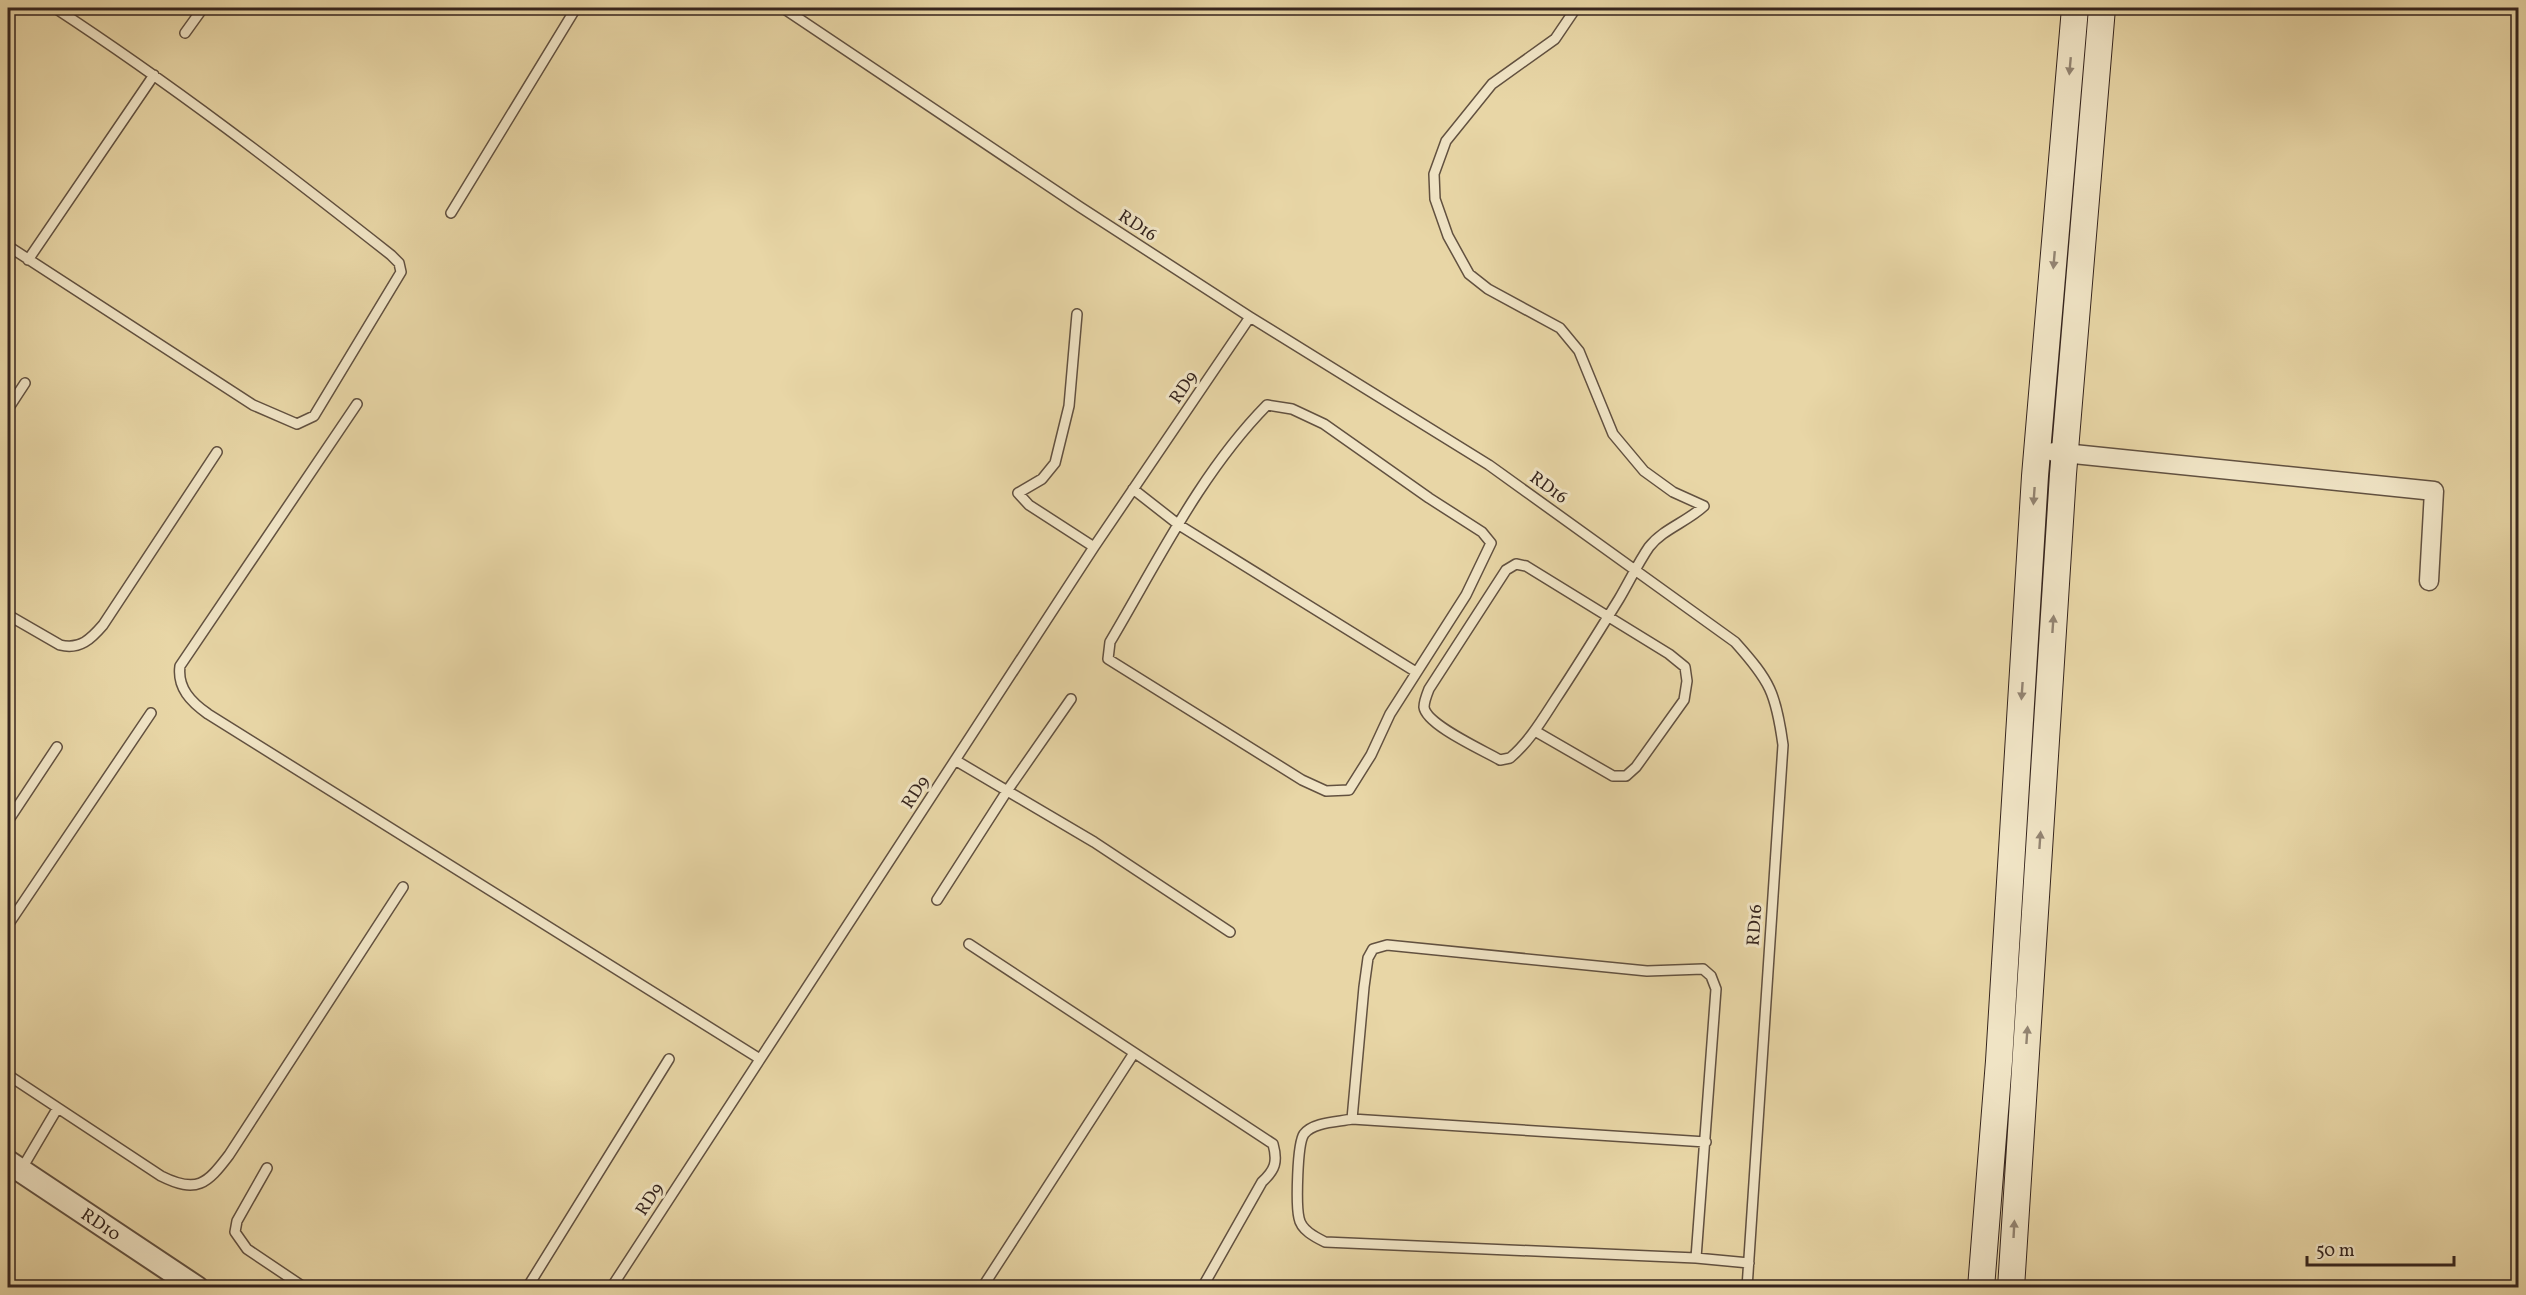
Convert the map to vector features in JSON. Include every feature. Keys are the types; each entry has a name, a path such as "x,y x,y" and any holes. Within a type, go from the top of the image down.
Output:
{"main road":[{"path":"1982,1287 1999,1061 2038,450 2075,8"},
{"path":"2011,1287 2064,453 2102,8"}],"street":[{"path":"2038,450 2434,491 2429,581"},
{"name":"RD10","path":"14,1166 197,1287"}],"lane":[{"path":"8,246 253,405 290,423 302,423 314,416 399,279 401,272 399,263 289,175 154,75 55,8"},
{"path":"185,33 203,8"},
{"path":"451,213 576,8"},
{"name":"RD16","path":"783,8 1250,317 1489,465 1735,642 1762,673 1777,705 1783,745 1747,1287"},
{"path":"1535,731 1613,776 1626,776 1636,767 1684,700 1687,681 1685,667 1669,654 1608,618 1526,566 1516,564 1506,570 1496,583 1429,689 1424,707 1428,716 1444,728 1500,760 1510,758 1518,752 1535,731 1608,618 1649,548 1662,534 1691,519 1704,506 1673,492 1644,471 1613,434 1579,351 1560,328 1488,289 1469,274 1448,236 1435,200 1434,174 1446,141 1492,84 1555,39 1576,8"},
{"path":"28,260 154,75"},
{"path":"1077,314 1069,406 1055,464 1042,479 1018,493 1029,505 1094,547"},
{"name":"RD9","path":"611,1287 1094,547 1250,317"},
{"path":"8,409 25,383"},
{"path":"357,404 180,666 180,680 189,699 218,720 760,1059"},
{"path":"1267,405 1292,409 1324,424 1429,498 1482,532 1491,543 1466,595 1416,672 1390,714 1371,755 1349,789 1338,792 1326,790 1302,780 1108,659 1110,642 1215,467 1245,427 1267,405"},
{"path":"8,615 60,645 69,647 85,643 103,625 218,452"},
{"path":"1133,489 1179,525 1416,672"},
{"path":"938,900 1007,791 1071,699"},
{"path":"8,925 151,713"},
{"path":"8,821 57,747"},
{"path":"955,760 1094,842 1230,932"},
{"path":"8,1075 57,1109 180,1185 190,1186 208,1180 248,1125 402,887"},
{"path":"969,944 1274,1144 1277,1157 1274,1171 1262,1182 1202,1287"},
{"path":"1352,1119 1368,958 1373,949 1387,945 1647,970 1703,969 1711,976 1716,989 1696,1258"},
{"path":"982,1287 1134,1053"},
{"path":"527,1287 669,1059"},
{"path":"14,1166 57,1109"},
{"path":"1706,1142 1352,1119 1315,1126 1305,1133 1298,1146 1299,1219 1311,1234 1325,1242 1547,1254 1696,1258 1749,1263"},
{"path":"267,1168 237,1221 235,1232 248,1249 306,1287"}]}
